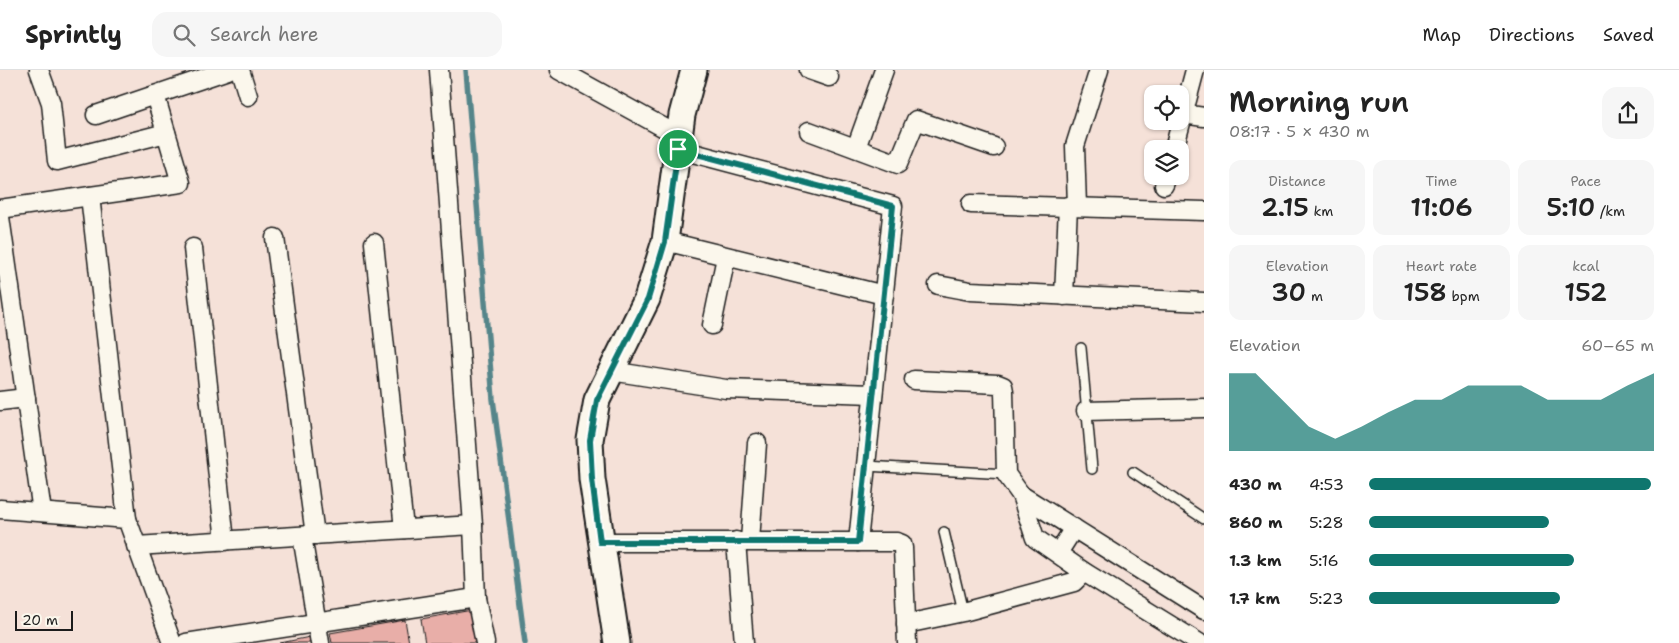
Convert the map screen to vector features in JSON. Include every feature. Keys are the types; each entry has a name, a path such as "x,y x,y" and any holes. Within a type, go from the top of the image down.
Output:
{"street":[{"path":"39,70 50,103 57,161 166,133"},
{"path":"96,115 228,70"},
{"path":"240,70 248,96"},
{"path":"439,70 473,525 476,598 484,643"},
{"path":"559,70 679,143 893,206 858,542"},
{"path":"617,643 600,542 592,479 590,440 597,400 648,299 665,242 682,115 694,70"},
{"path":"809,70 829,77"},
{"path":"856,148 884,70"},
{"path":"1064,296 1073,206 1075,146 1099,70"},
{"path":"1189,92 1195,70"},
{"path":"0,209 181,183 155,95"},
{"path":"1189,115 1204,117"},
{"path":"809,131 898,164 916,120 994,147"},
{"path":"90,196 127,520 172,643"},
{"path":"971,204 1204,211"},
{"path":"0,216 7,308 26,398 42,512"},
{"path":"275,238 309,535 316,623 320,643"},
{"path":"665,242 884,295"},
{"path":"374,243 404,530"},
{"path":"193,248 224,541"},
{"path":"712,325 726,257"},
{"path":"938,285 970,291 1204,302"},
{"path":"611,371 726,389 874,394"},
{"path":"914,380 998,384 1003,386 1006,474 1021,495 1035,538 1084,572 1199,643"},
{"path":"0,401 26,398"},
{"path":"1086,411 1204,408"},
{"path":"744,643 743,541 757,443"},
{"path":"1021,495 1204,610"},
{"path":"0,509 127,520"},
{"path":"136,546 473,525"},
{"path":"1058,553 1074,528"},
{"path":"600,542 897,542 902,544 903,548 907,643"},
{"path":"906,624 964,612 1074,582 1084,572"},
{"path":"186,643 222,640 476,598"}],"lane":[{"path":"1081,348 1092,469"},
{"path":"866,466 1006,474"},
{"path":"1133,472 1204,519"},
{"path":"944,532 964,612"}],"building":[{"path":"472,610 478,643 425,643 421,619"},
{"path":"405,620 409,643 332,643 330,633"},
{"path":"310,637 311,643 280,643"}],"waterway":[{"path":"466,70 493,399 525,643"}],"route":[{"path":"678,149 893,206 858,542 600,542 592,479 590,440 597,400 648,299 665,242 678,149"}]}
